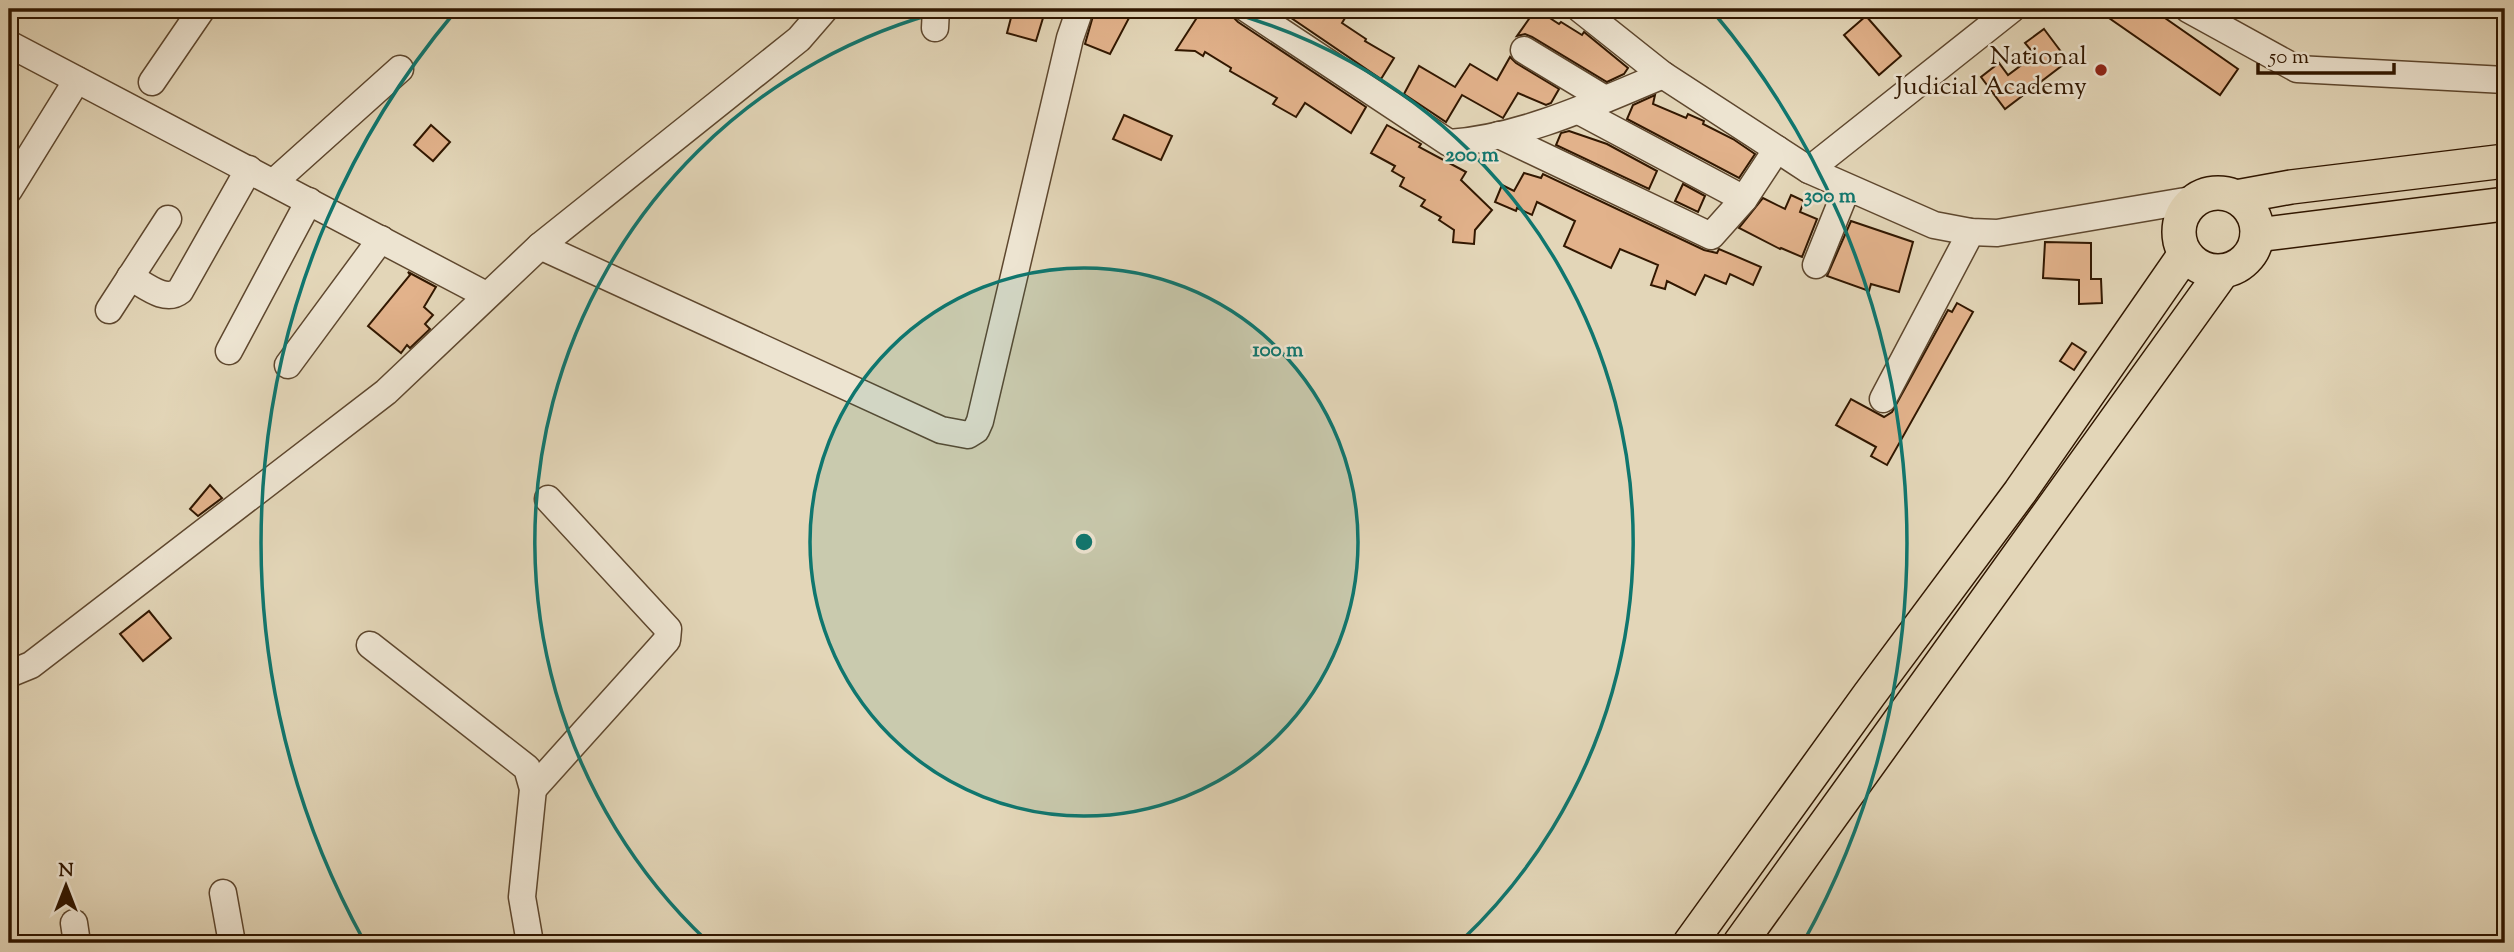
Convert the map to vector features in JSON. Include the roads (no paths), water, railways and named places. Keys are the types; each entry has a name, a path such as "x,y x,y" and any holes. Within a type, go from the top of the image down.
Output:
{"main road":[{"path":"2236,197 2291,187 2505,161"},
{"path":"2222,193 2236,197 2247,205 2255,216 2257,236 2251,255 2241,264 2223,271 2204,269 2185,254 2179,230 2187,208 2197,199 2222,193"},
{"path":"2257,236 2505,204"},
{"path":"1690,943 2020,492 2185,254"},
{"path":"1740,943 2223,271"}],"street":[{"path":"152,82 202,9"},
{"path":"9,674 31,665 386,392 540,246 799,39 825,9"},
{"path":"540,246 941,430 968,435 976,430 980,421 1070,38 1080,9"},
{"path":"1247,9 1449,144 1475,142 1579,111 1663,75"},
{"path":"1580,9 1663,75 1809,170 1934,225 1971,232 1997,233 2197,199"},
{"path":"1809,170 2012,9"},
{"path":"2188,9 2297,69 2505,80"},
{"path":"9,44 486,295"},
{"path":"1524,50 1605,99"},
{"path":"274,182 400,69"},
{"path":"9,190 77,80"},
{"path":"1579,111 1744,199"},
{"path":"1499,135 1711,236 1744,199 1777,149"},
{"path":"130,277 165,296 173,296 180,291 249,169"},
{"path":"1816,265 1847,188"},
{"path":"229,351 309,201"},
{"path":"109,310 169,219"},
{"path":"1883,399 1971,232"},
{"path":"288,365 381,239"},
{"path":"533,789 667,640 668,629 548,499"},
{"path":"370,645 527,768 533,789 522,897 530,943"},
{"path":"223,893 232,943"}],"place":[{"name":"National Judicial Academy","path":"2101,70"}]}
